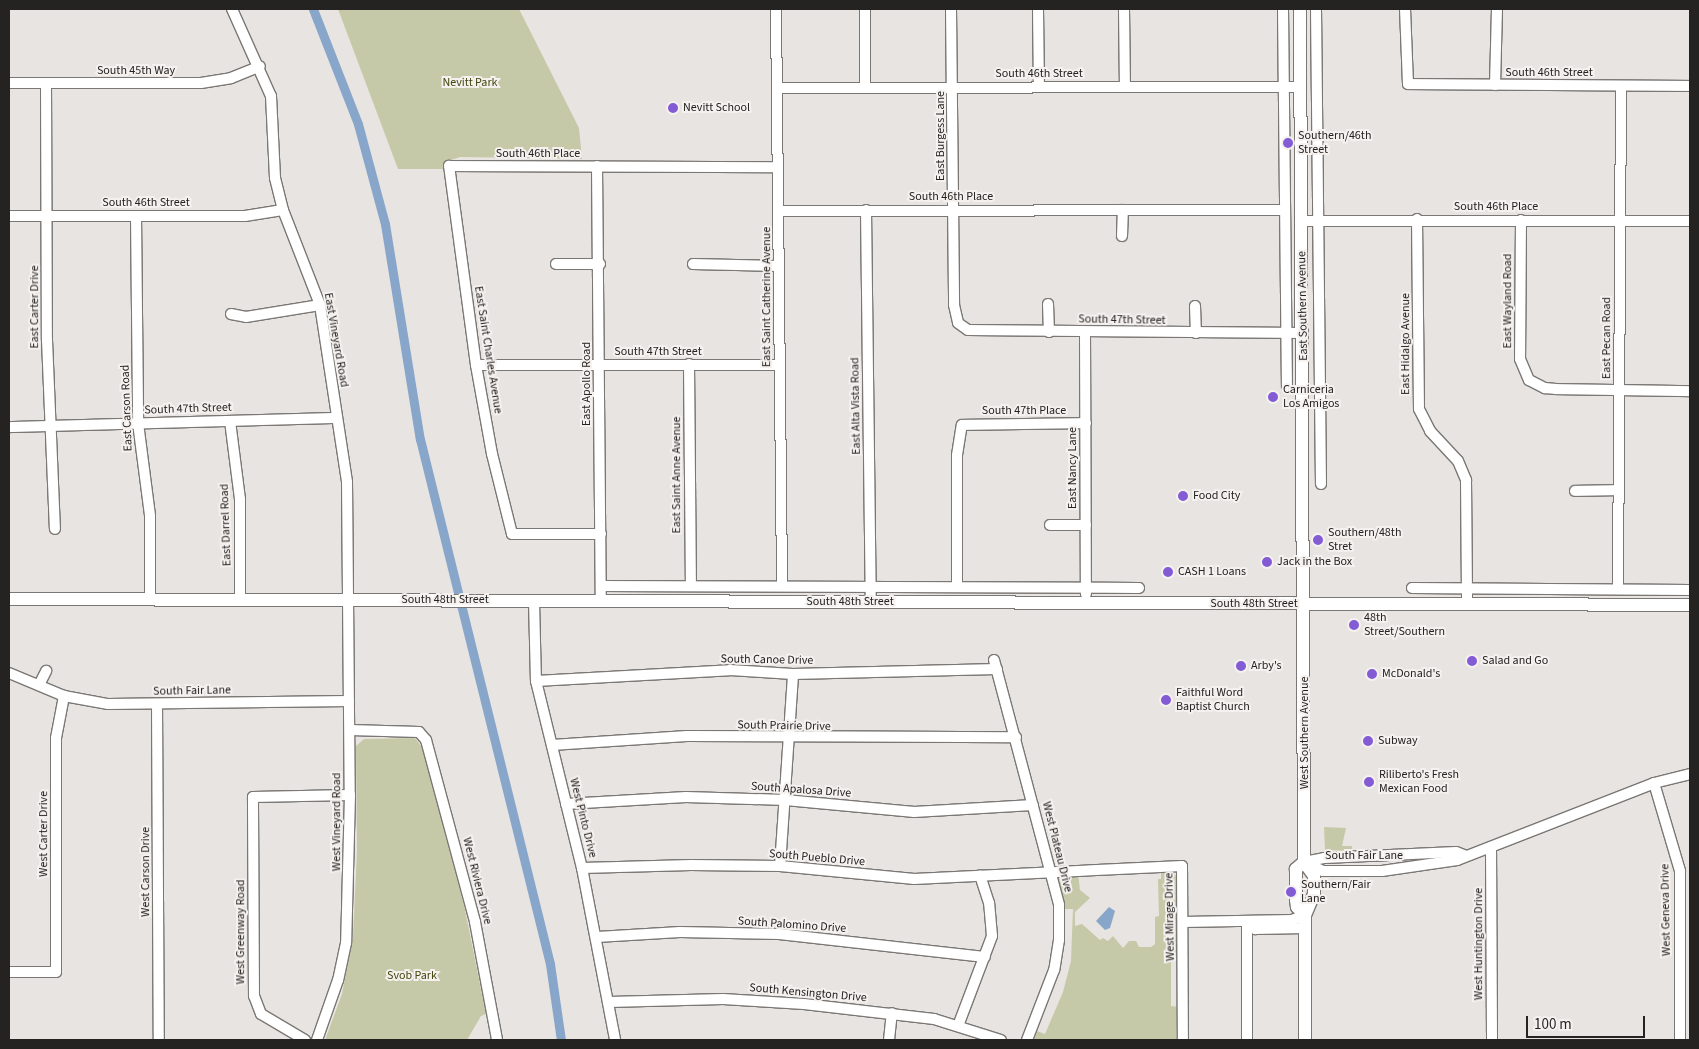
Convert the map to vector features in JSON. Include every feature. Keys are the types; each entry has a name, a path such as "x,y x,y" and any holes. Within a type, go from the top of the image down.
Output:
{"main road":[{"name":"East Southern Avenue","path":"1300,9 1305,604"},
{"name":"South 48th Street","path":"9,599 1690,605"},
{"name":"West Southern Avenue","path":"1305,604 1304,862 1314,876 1314,900 1305,922 1305,1040"},
{"name":"West Southern Avenue","path":"1296,900 1296,869 1304,862"},
{"path":"1296,900 1296,907 1305,922"}],"street":[{"name":"East Vineyard Road","path":"232,9 260,66 271,96 274,168 283,210 320,305 347,482 348,600"},
{"name":"East Saint Catherine Avenue","path":"776,9 782,586"},
{"path":"865,9 865,87"},
{"name":"East Burgess Lane","path":"951,9 954,305 958,323"},
{"path":"1038,9 1039,87"},
{"path":"1124,9 1125,87"},
{"name":"East Southern Avenue","path":"1283,9 1287,386"},
{"name":"East Southern Avenue","path":"1316,9 1321,484"},
{"name":"South 46th Street","path":"1405,9 1408,84 1690,86"},
{"path":"1495,85 1496,9"},
{"name":"South 45th Way","path":"9,83 201,83 231,78 260,66"},
{"name":"East Carter Drive","path":"46,83 47,340 55,530"},
{"name":"East Pecan Road","path":"1618,589 1621,86"},
{"name":"South 46th Street","path":"777,88 1300,88"},
{"name":"South 46th Place","path":"449,166 777,167"},
{"name":"East Saint Charles Avenue","path":"449,166 476,366 492,454 512,534 601,534"},
{"name":"East Apollo Road","path":"597,166 600,264 601,601"},
{"name":"South 46th Street","path":"9,216 245,216 283,210"},
{"name":"East Alta Vista Road","path":"866,210 871,602"},
{"path":"1122,236 1123,210"},
{"name":"South 46th Place","path":"779,211 1284,210"},
{"name":"East Carson Road","path":"136,216 138,423 150,516 150,599"},
{"name":"East Hidalgo Avenue","path":"1417,220 1419,409 1430,431 1458,461 1466,480 1467,604"},
{"name":"East Wayland Road","path":"1521,220 1520,359 1529,380 1545,388 1619,389"},
{"name":"South 46th Place","path":"1302,221 1690,221"},
{"path":"556,264 600,264"},
{"path":"693,264 779,266"},
{"path":"1048,304 1049,332"},
{"path":"231,314 246,317 320,305"},
{"path":"1195,306 1196,333"},
{"name":"South 47th Street","path":"958,323 968,330 1303,334"},
{"name":"East Nancy Lane","path":"1085,332 1087,603"},
{"name":"South 47th Street","path":"476,366 600,364 780,366"},
{"name":"East Saint Anne Avenue","path":"689,364 691,586"},
{"path":"1619,389 1690,391"},
{"name":"South 47th Street","path":"9,427 337,418"},
{"name":"East Darrel Road","path":"230,421 240,499 240,599"},
{"name":"South 47th Place","path":"957,587 957,455 962,425 1086,423"},
{"path":"1575,491 1618,490"},
{"path":"1050,524 1086,525"},
{"name":"South 48th Street","path":"601,586 1139,588"},
{"path":"1412,588 1690,590"},
{"name":"West Vineyard Road","path":"317,1040 338,980 346,943 350,795 348,600"},
{"name":"West Pinto Drive","path":"534,601 536,681 582,868 597,937 615,1040"},
{"name":"South Canoe Drive","path":"536,681 730,670 794,674 996,664"},
{"name":"West Plateau Drive","path":"996,664 1058,905 1058,940 1054,970 1027,1040"},
{"path":"39,685 46,671"},
{"name":"South Fair Lane","path":"9,674 64,696 108,704 349,701"},
{"path":"780,866 794,674"},
{"name":"West Carter Drive","path":"9,972 56,972 56,738 64,696"},
{"name":"West Carson Drive","path":"157,704 159,1040"},
{"name":"West Riviera Drive","path":"350,730 420,732 426,740 475,922 497,1040"},
{"name":"South Prairie Drive","path":"552,745 687,736 789,739 1016,737"},
{"name":"South Fair Lane","path":"1304,862 1323,871 1382,871 1443,863 1491,847 1654,783 1690,774"},
{"name":"West Geneva Drive","path":"1654,783 1680,871 1680,1040"},
{"name":"West Greenway Road","path":"305,1040 260,1014 254,996 253,797 350,795"},
{"name":"South Apalosa Drive","path":"566,804 686,797 785,800 914,812 1033,805"},
{"name":"West Huntington Drive","path":"1491,847 1492,1040"},
{"name":"South Pueblo Drive","path":"582,868 691,865 780,866 914,879 1049,870"},
{"name":"West Mirage Drive","path":"1049,870 1182,866 1183,1040"},
{"path":"958,1026 992,936 989,903 980,875"},
{"path":"1277,920 1290,911 1296,900"},
{"path":"1183,922 1292,920 1305,922"},
{"path":"1247,922 1255,929 1305,922"},
{"path":"1247,922 1247,1040"},
{"name":"South Palomino Drive","path":"597,937 680,932 780,934 985,957"},
{"name":"South Kensington Drive","path":"609,1002 723,999 892,1013 958,1026 1001,1040"},
{"path":"889,1040 892,1013"}],"green space":[{"name":"Nevitt Park","path":"338,9 519,9 579,128 582,159 460,157 451,160 445,169 398,169"},
{"name":"Svob Park","path":"415,738 422,747 464,905 486,1014 481,1016 467,1040 325,1040 342,994 353,937 357,851 356,746 364,739"},
{"path":"1324,827 1346,828 1342,846 1352,846 1352,851 1325,850"},
{"path":"1161,871 1172,871 1177,877 1178,957 1171,958 1171,1006 1179,1007 1179,1040 1034,1040 1037,1031 1045,1034 1063,992 1071,961 1073,909 1065,909 1058,874 1078,873 1080,890 1090,898 1075,912 1075,926 1082,924 1100,940 1103,938 1108,941 1113,936 1123,948 1129,941 1136,941 1139,947 1151,947 1155,944 1155,917 1159,916 1158,879 1161,879"}],"water":[{"path":"1109,907 1115,911 1110,928 1105,930 1096,921"}],"waterway":[{"path":"313,9 358,124 385,224 420,439 550,964 561,1040"}],"place":[{"name":"Nevitt School","path":"673,108"},
{"name":"Southern/46th Street","path":"1288,143"},
{"name":"Carniceria Los Amigos","path":"1273,397"},
{"name":"Food City","path":"1183,496"},
{"name":"Southern/48th Stret","path":"1318,540"},
{"name":"Jack in the Box","path":"1267,562"},
{"name":"CASH 1 Loans","path":"1168,572"},
{"name":"48th Street/Southern","path":"1354,625"},
{"name":"Salad and Go","path":"1472,661"},
{"name":"Arby's","path":"1241,666"},
{"name":"McDonald's","path":"1372,674"},
{"name":"Faithful Word Baptist Church","path":"1166,700"},
{"name":"Subway","path":"1368,741"},
{"name":"Riliberto's Fresh Mexican Food","path":"1369,782"},
{"name":"Southern/Fair Lane","path":"1291,892"}]}
